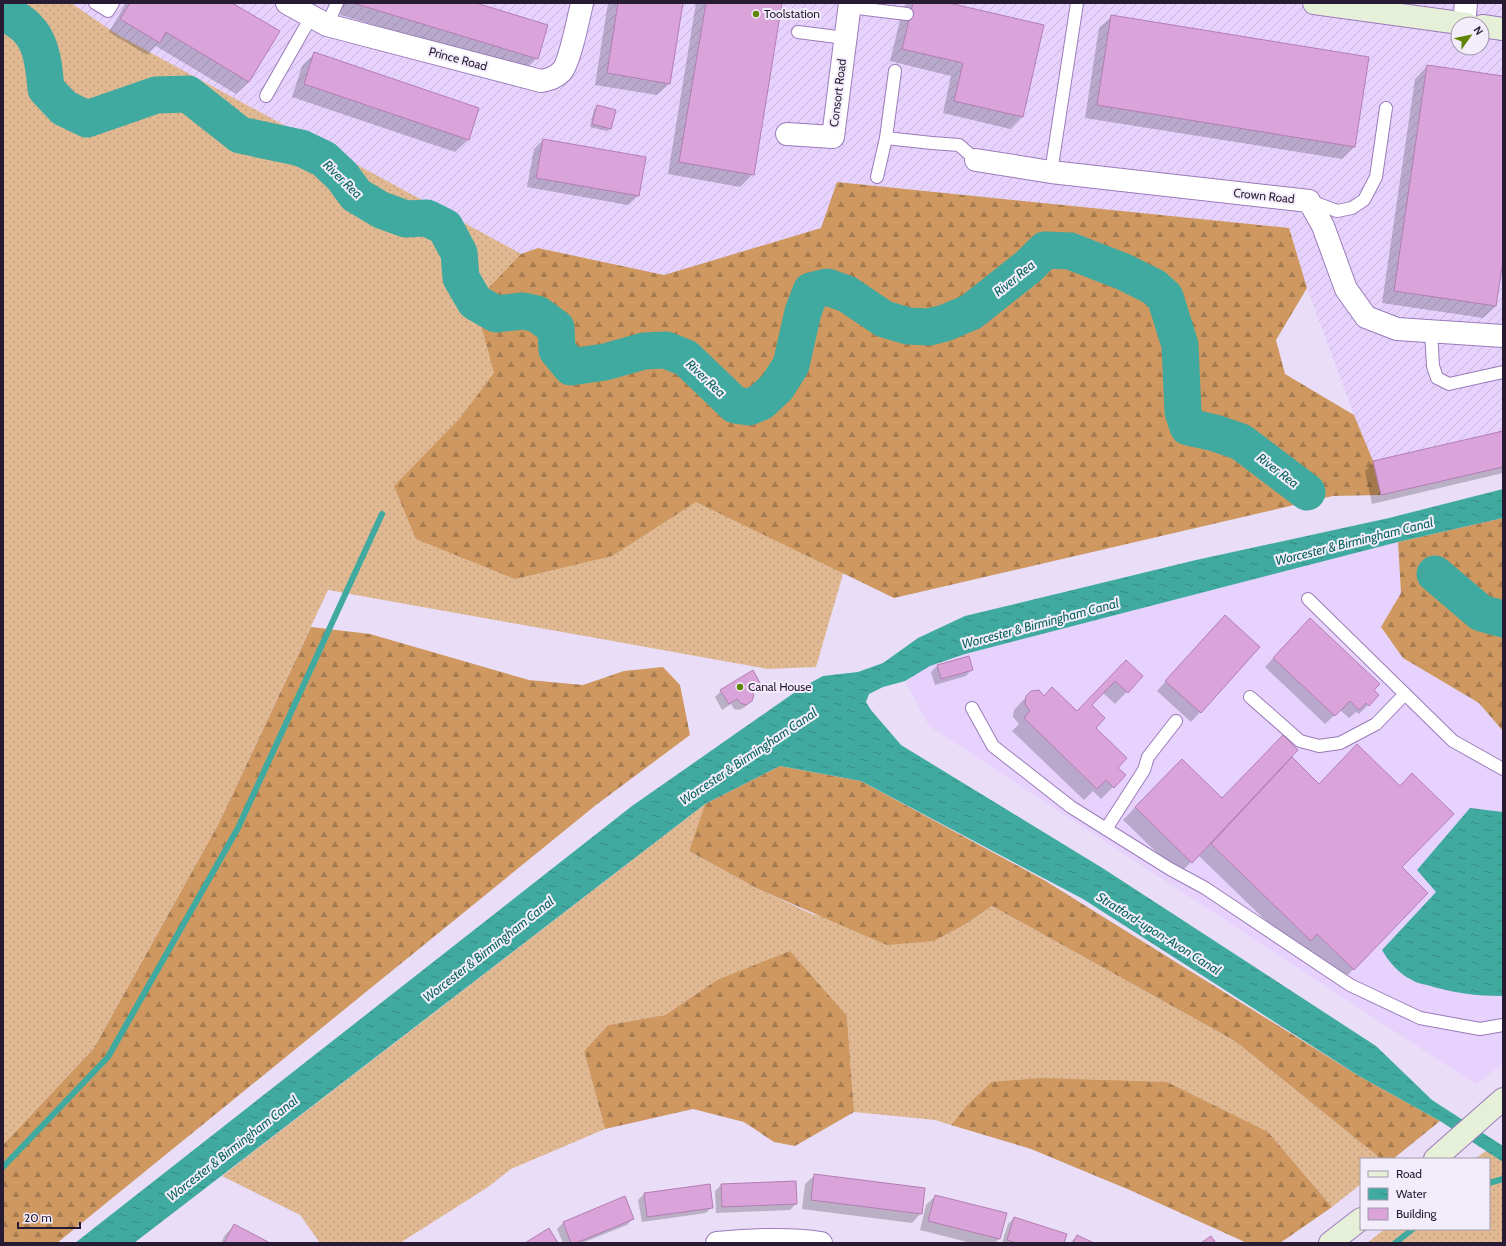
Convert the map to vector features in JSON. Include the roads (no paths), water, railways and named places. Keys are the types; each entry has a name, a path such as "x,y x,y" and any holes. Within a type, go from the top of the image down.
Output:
{"street":[{"name":"Prince Road","path":"287,3 319,21 541,81 550,79 562,72 569,53 582,3"},
{"path":"1314,3 1450,22"},
{"path":"1465,16 1466,3"},
{"name":"Consort Road","path":"787,134 832,137 849,5"},
{"path":"1490,27 1503,29"},
{"name":"Crown Road","path":"976,160 1051,172 1309,201 1323,226 1346,288 1366,318 1397,329 1503,336"},
{"path":"1436,1158 1503,1099"},
{"path":"1330,1243 1360,1220"},
{"path":"717,1243 737,1241 799,1241 821,1243"}],"lane":[{"path":"95,3 108,11 113,3"},
{"path":"266,96 319,21 337,3"},
{"path":"1051,172 1078,3"},
{"path":"849,5 907,14"},
{"path":"798,32 845,38"},
{"path":"877,177 886,138 895,71"},
{"path":"1309,201 1337,211 1352,208 1364,200 1376,177 1386,108"},
{"path":"886,138 959,145 976,160"},
{"path":"1431,331 1433,366 1437,378 1449,384 1503,372"},
{"path":"1308,599 1453,741 1503,769"},
{"path":"1250,697 1300,741 1319,746 1340,743 1376,724 1405,694"},
{"path":"972,708 993,746 1071,807 1170,869 1205,888 1350,985 1420,1018 1480,1029 1503,1025"},
{"path":"1106,829 1144,770 1148,757 1176,721"}],"water":[{"path":"1503,489 1503,518 1398,542 965,654 930,666 905,681 883,687 869,694 866,702 901,745 1104,869 1376,1046 1432,1100 1503,1146 1503,1162 1440,1121 1359,1076 1083,899 861,781 780,766 705,804 134,1243 75,1243 632,806 801,688 823,676 858,672 883,663 918,638 965,616 1196,560 1389,518"},
{"path":"1470,808 1503,812 1503,996 1465,994 1417,983 1399,971 1382,950 1436,892 1417,870"}],"waterway":[{"name":"River Rea","path":"3,13 25,26 32,34 41,53 46,89 64,108 87,119 156,95 188,94 240,135 301,148 324,159 342,176 356,195 381,210 406,219 427,218 445,227 459,253 461,278 475,302 496,314 523,311 537,314 556,328 557,350 571,367 605,362 644,351 666,350 686,358 735,405 749,407 761,402 777,387 791,365 803,312 811,291 827,287 847,294 884,319 908,326 929,327 945,323 971,312 1029,266 1045,250 1070,251 1124,272 1154,287 1165,297 1180,345 1183,412 1188,427 1215,433 1241,442 1307,492"},
{"path":"3,1167 108,1057 238,828 382,514"},
{"name":"River Rea","path":"1435,574 1481,613 1503,619"},
{"path":"1490,1183 1503,1179"},
{"path":"1395,1243 1412,1230"}],"place":[{"name":"Toolstation","path":"756,14"},
{"name":"Canal House","path":"740,687"}],"water label":[{"name":"Worcester & Birmingham Canal","path":"1354,541"},
{"name":"Worcester & Birmingham Canal","path":"1040,623"},
{"name":"Worcester & Birmingham Canal","path":"748,756"},
{"name":"Stratford-upon-Avon Canal","path":"1159,933"},
{"name":"Worcester & Birmingham Canal","path":"488,949"},
{"name":"Worcester & Birmingham Canal","path":"232,1148"}]}
